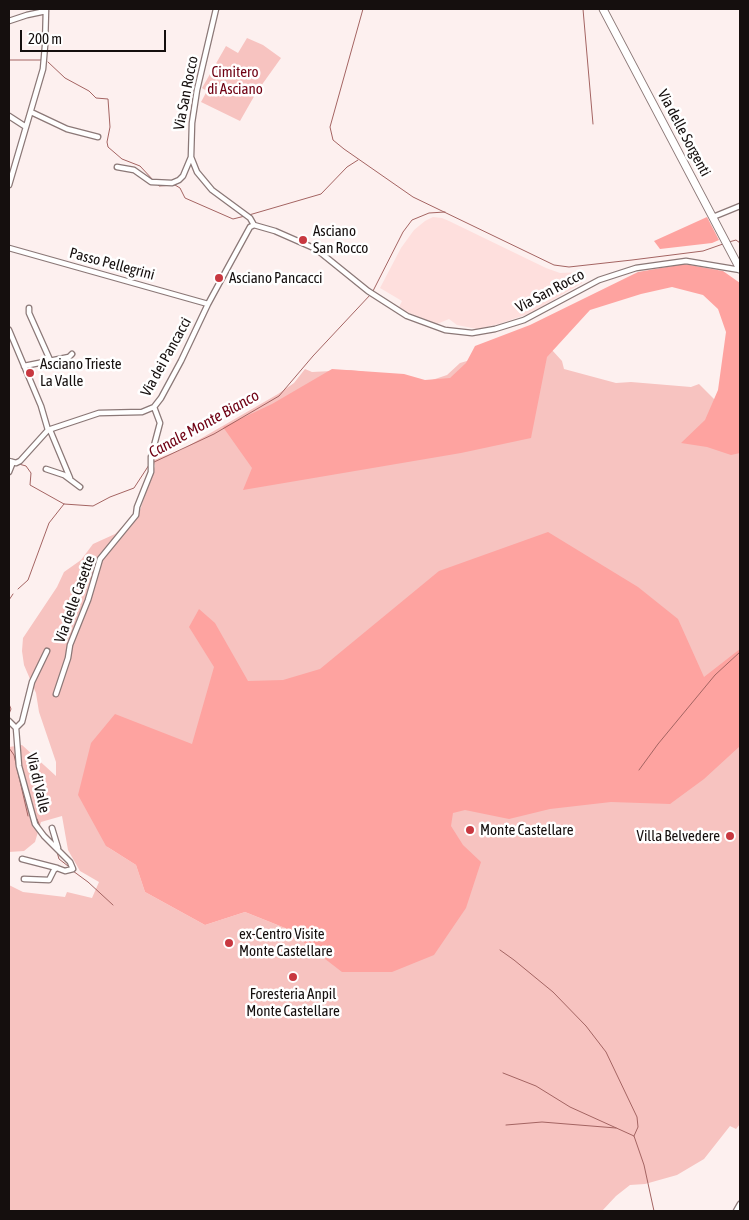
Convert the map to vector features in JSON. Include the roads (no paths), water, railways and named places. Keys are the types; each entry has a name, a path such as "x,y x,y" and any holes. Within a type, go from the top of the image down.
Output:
{"main road":[{"name":"Via delle Sorgenti","path":"603,9 740,270"}],"street":[{"name":"Via San Rocco","path":"216,9 193,112 190,143 191,157 197,172 208,186 250,218 254,225 275,231 316,249 368,292 407,316 450,332 472,333 495,329 524,320 599,280 636,268 686,261 740,270"},
{"path":"9,21 46,10 43,69 9,185"},
{"path":"31,112 67,129 98,137"},
{"path":"9,116 26,127"},
{"path":"117,167 134,170 151,182 172,183 180,179 191,157"},
{"path":"712,217 740,206"},
{"name":"Via dei Pancacci","path":"49,430 99,413 142,412 154,407 181,361 208,304 239,246 250,227 254,225"},
{"name":"Passo Pellegrini","path":"9,248 208,304"},
{"path":"29,308 29,313 50,360"},
{"path":"9,330 70,478"},
{"path":"24,366 69,357 72,354"},
{"name":"Via delle Casette","path":"56,694 68,658 70,645 88,600 100,559 136,514 152,466 151,460 160,422 154,407"},
{"path":"9,472 11,463 21,460 49,430"},
{"path":"46,469 70,478 80,486"},
{"name":"Via delle Casette","path":"16,728 22,722 32,682 47,651"},
{"path":"9,721 16,728"},
{"name":"Via di Valle","path":"16,728 19,766 33,818 44,836 70,862 73,869 65,871 57,868"},
{"path":"52,828 59,850"},
{"path":"22,859 57,868"},
{"path":"24,879 49,880 57,868"},
{"path":"736,1211 740,1204"}],"waterway":[{"path":"363,9 330,127 333,140 413,197 554,265 569,267 632,260 703,251 723,244"},
{"path":"583,9 593,124"},
{"path":"9,60 41,60"},
{"path":"48,62 65,78 89,91 96,98 108,99 110,127 108,147 122,159 140,166 154,181"},
{"path":"249,215 321,194 347,167 358,160"},
{"path":"157,184 159,186 175,185 180,188 185,198 233,219 245,216"},
{"name":"Canale Monte Bianco","path":"373,291 403,232 412,220 429,213 445,212"},
{"path":"729,242 736,240 740,243"},
{"name":"Canale Monte Bianco","path":"152,463 214,434 279,396 313,356 371,294"},
{"name":"Canale Monte Bianco","path":"19,464 26,466 31,473 30,485 64,504 93,506 134,488 149,465"},
{"path":"18,589 28,580 49,523 64,504"},
{"path":"9,600 13,594"},
{"path":"639,770 715,675 740,652"},
{"path":"9,704 11,709 9,714"},
{"path":"9,748 14,755 28,816"},
{"path":"37,819 41,829"},
{"path":"57,852 59,859 68,866"},
{"path":"73,871 113,905"},
{"path":"500,950 553,992 586,1026 606,1052 637,1117 638,1127 634,1136"},
{"path":"503,1073 536,1086 570,1107 634,1136 644,1165 654,1211"},
{"path":"506,1125 542,1122 616,1128"}],"place":[{"name":"Asciano San Rocco","path":"303,240"},
{"name":"Asciano Pancacci","path":"219,278"},
{"name":"Asciano Trieste La Valle","path":"30,373"},
{"name":"Monte Castellare","path":"470,830"},
{"name":"Villa Belvedere","path":"730,836"},
{"name":"ex-Centro Visite Monte Castellare","path":"229,943"},
{"name":"Foresteria Anpil Monte Castellare","path":"293,977"}],"park label":[{"name":"Cimitero di Asciano","path":"235,80"}]}
